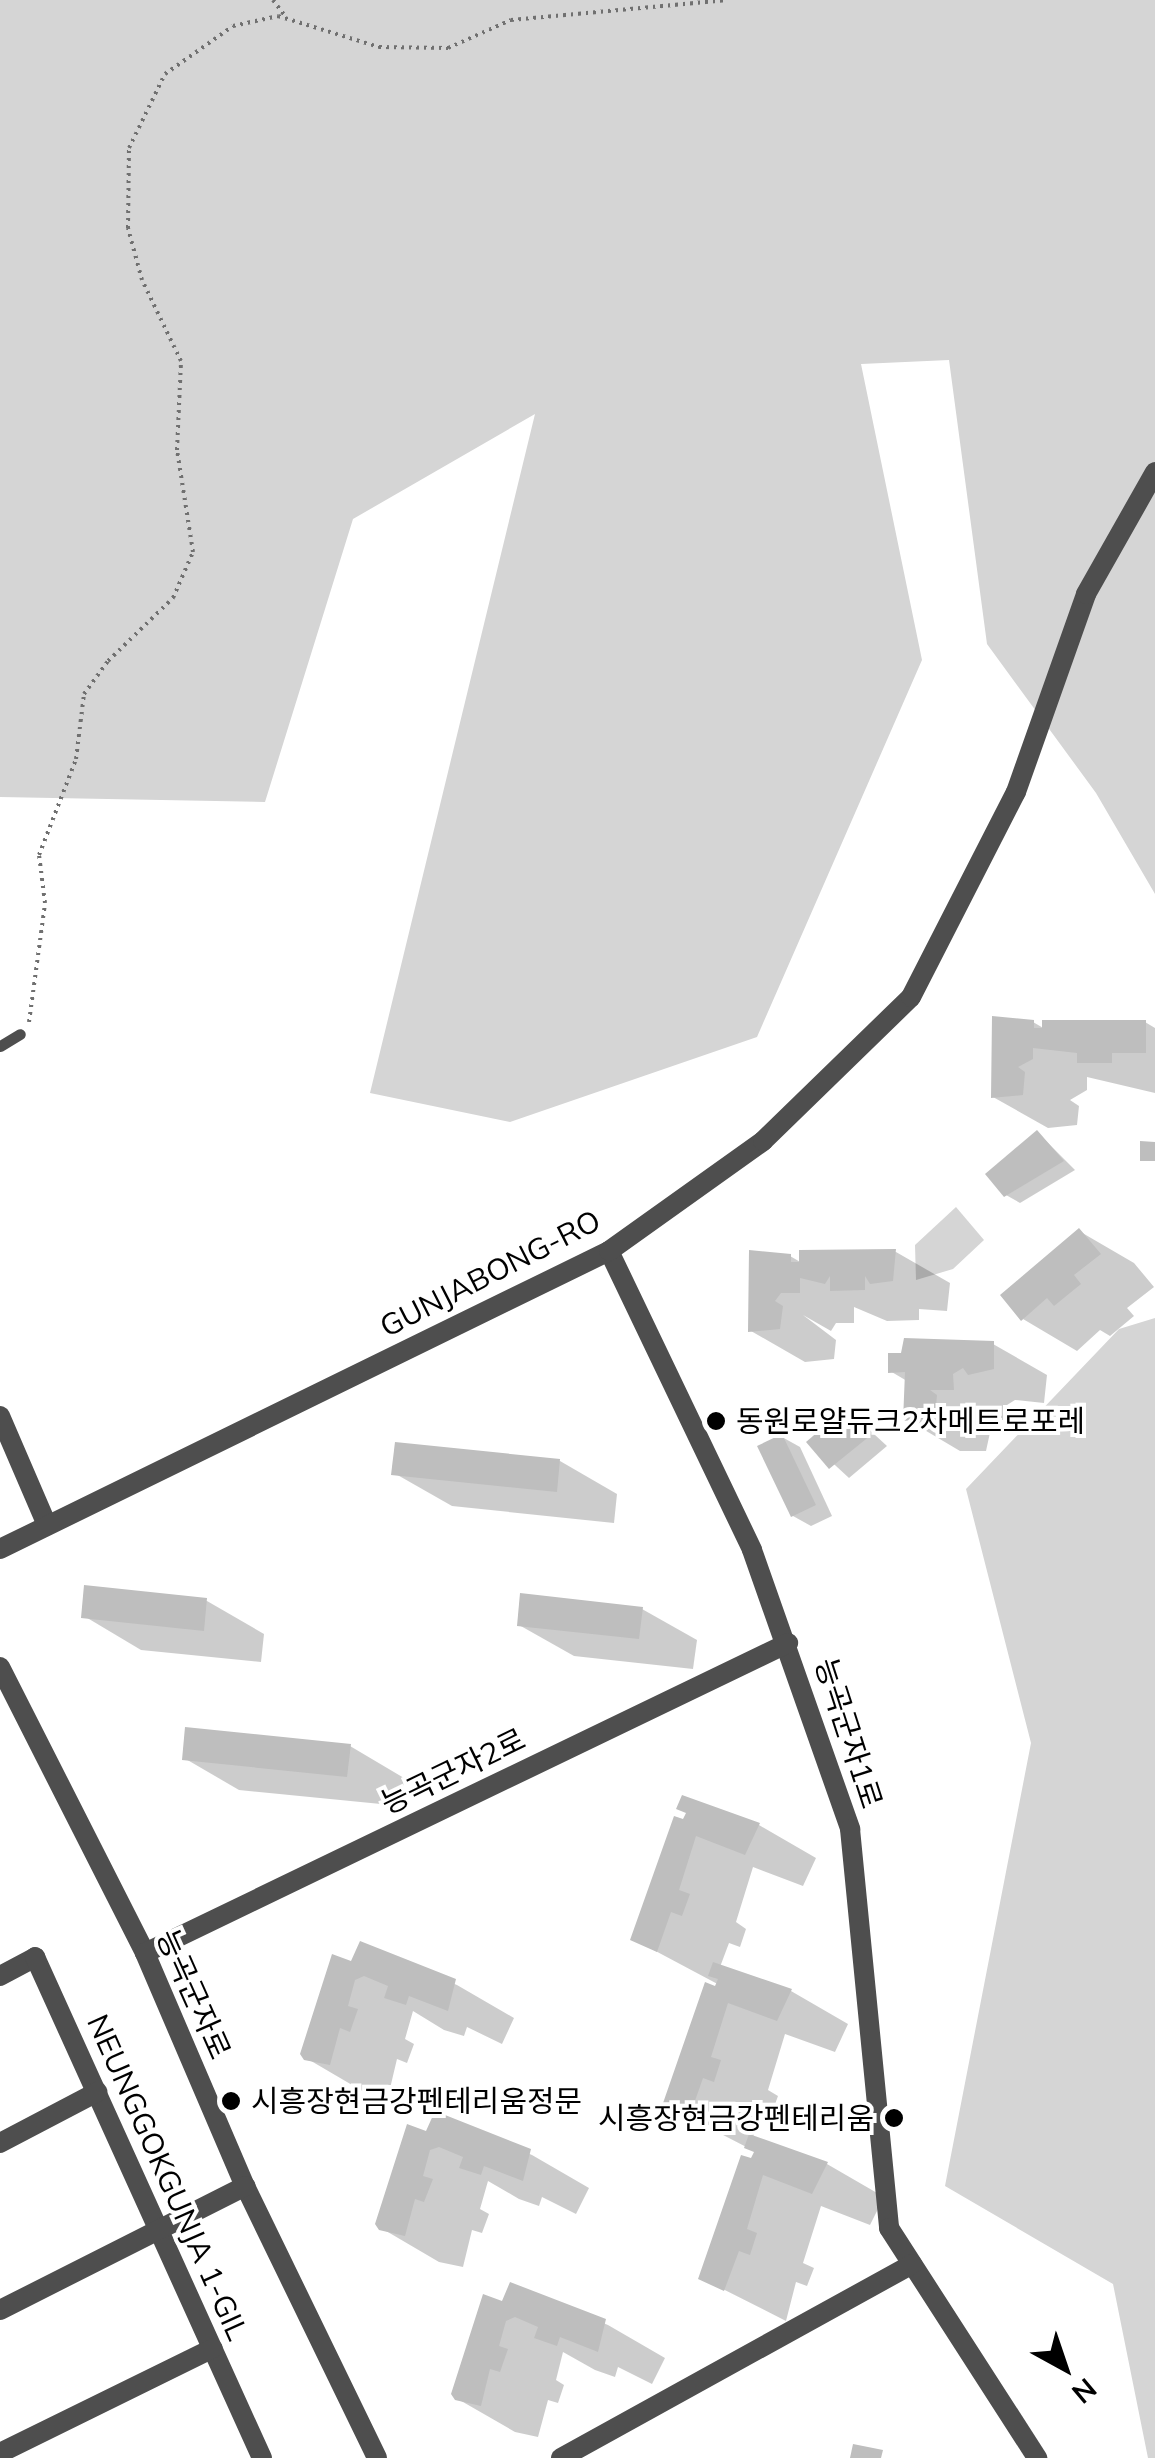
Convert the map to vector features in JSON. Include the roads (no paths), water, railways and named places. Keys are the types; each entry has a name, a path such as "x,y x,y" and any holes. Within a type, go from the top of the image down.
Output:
{"street":[{"name":"GUNJABONG-RO","path":"0,1549 609,1251 763,1141 911,998 1016,792 1086,594 1155,472"},
{"name":"능곡군자1로","path":"609,1251 752,1550 788,1642 850,1829 889,2228 1037,2458"},
{"path":"0,1416 48,1525"},
{"name":"능곡군자2로","path":"145,1953 788,1642"},
{"name":"능곡군자로","path":"0,1667 145,1953 245,2186 377,2458"},
{"name":"NEUNGGOKGUNJA 1-GIL","path":"0,1976 35,1957 262,2458"},
{"path":"0,2143 97,2092"},
{"path":"0,2310 245,2186"},
{"path":"560,2458 912,2264"},
{"path":"0,2454 213,2348"}],"lane":[{"path":"0,1046 20,1034"}],"place":[{"name":"동원로얄듀크2차메트로포레","path":"716,1421"},
{"name":"시흥장현금강펜테리움정문","path":"231,2101"},
{"name":"시흥장현금강펜테리움","path":"894,2118"}]}
